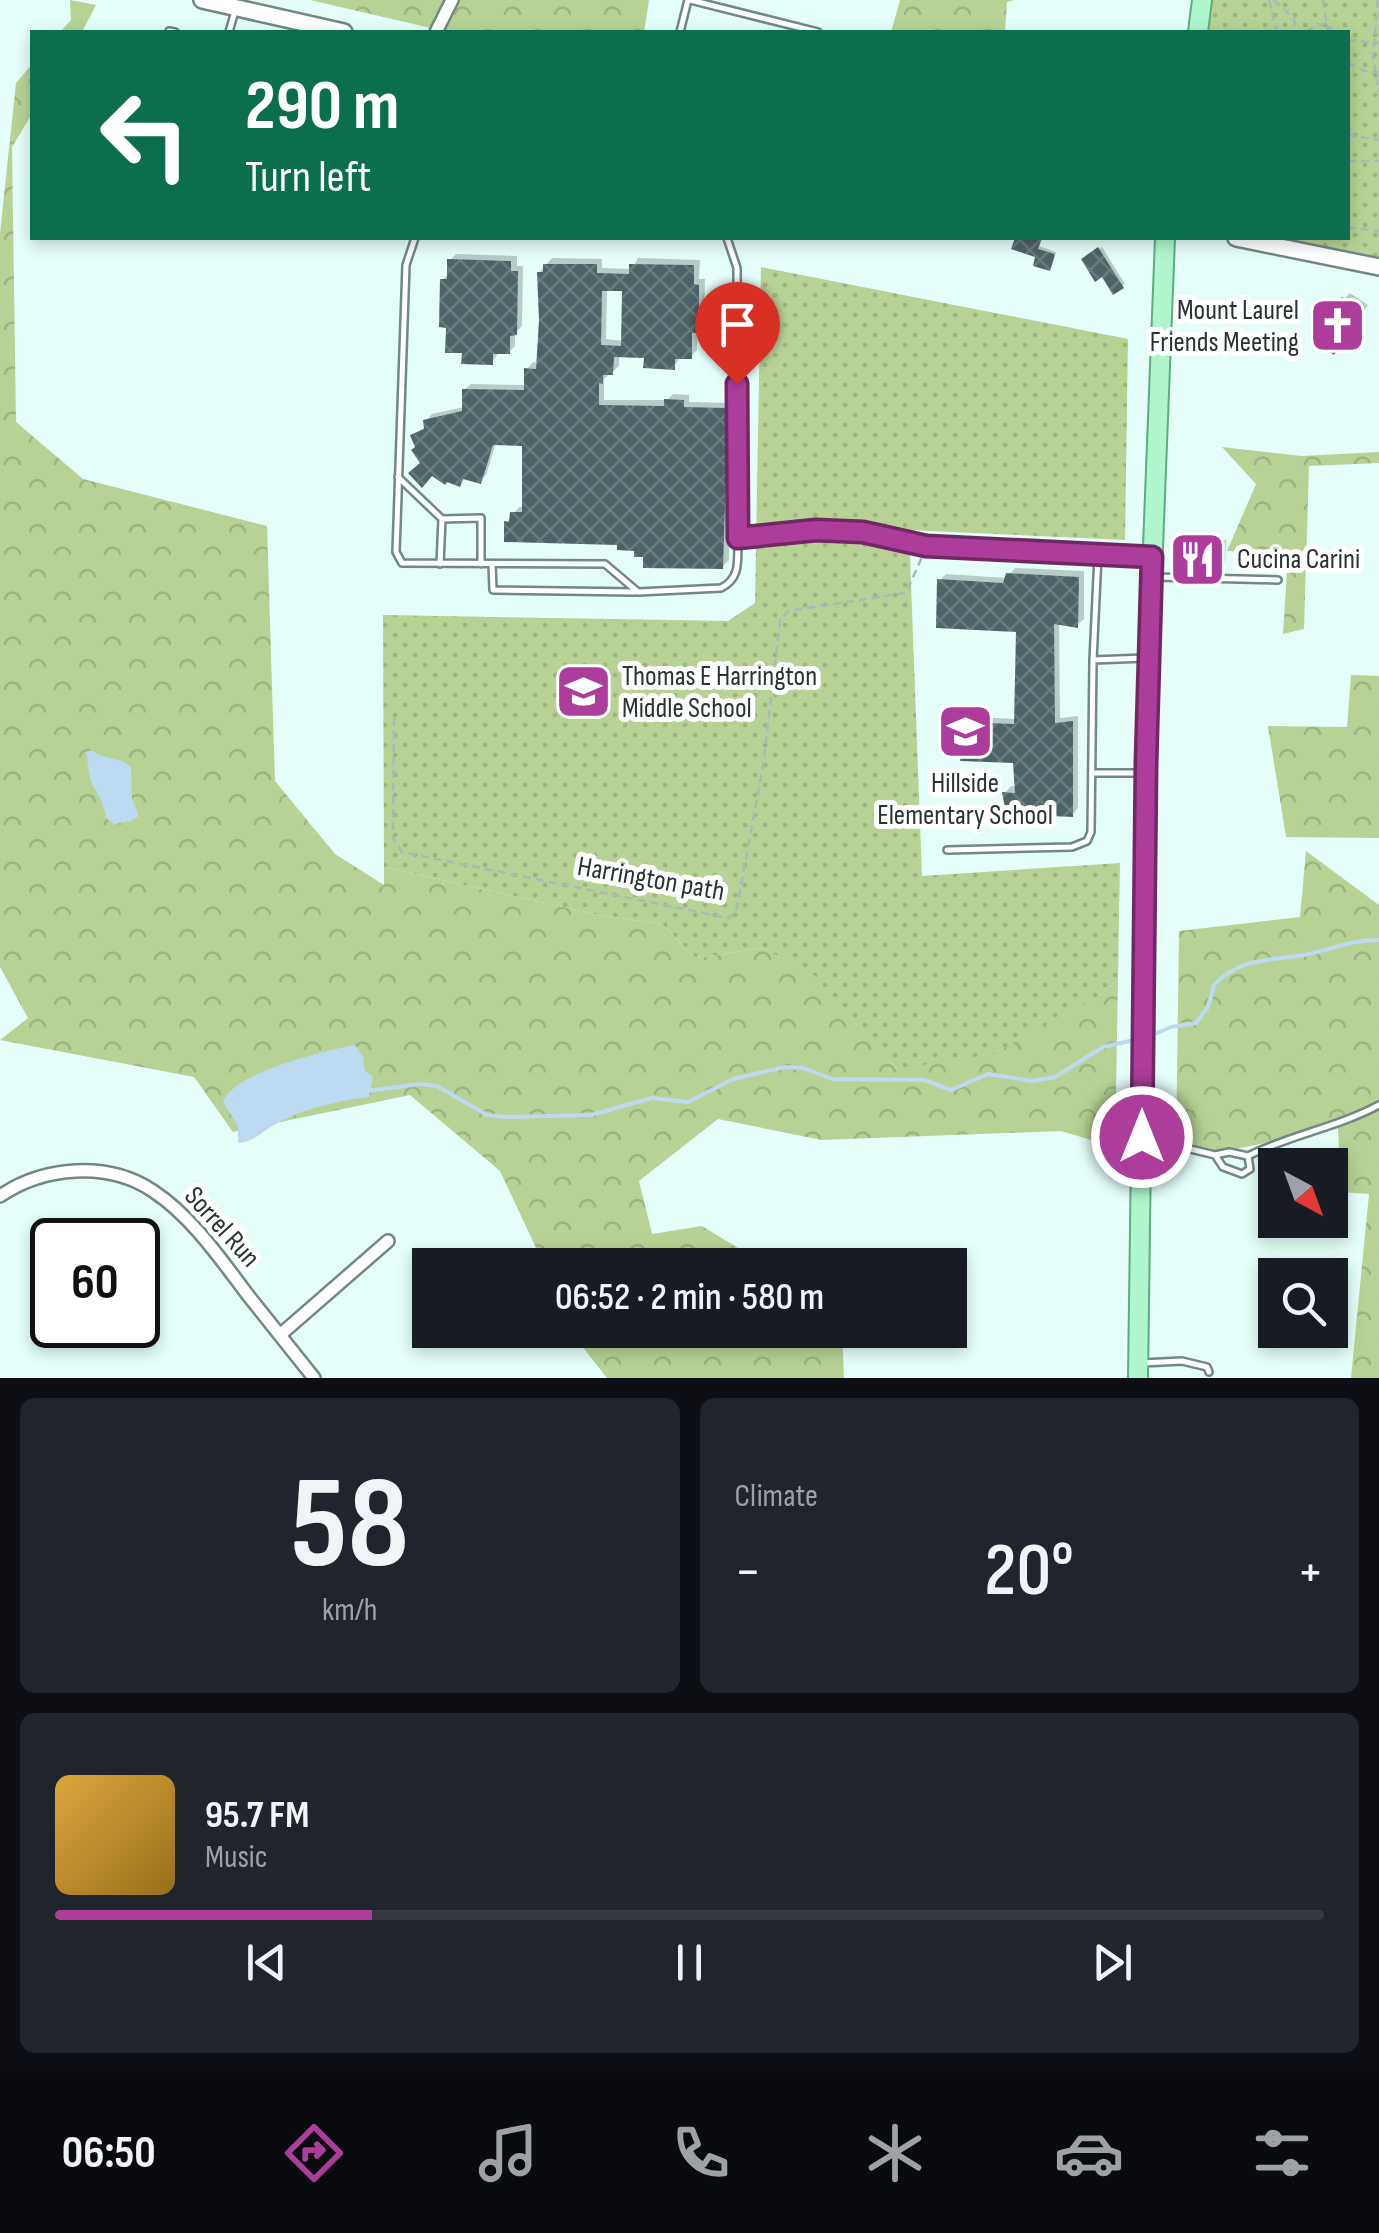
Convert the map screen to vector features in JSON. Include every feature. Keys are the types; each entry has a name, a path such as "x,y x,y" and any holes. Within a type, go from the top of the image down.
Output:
{"main road":[{"path":"202,0 335,30"},
{"path":"1198,30 1202,0"},
{"path":"1138,1371 1148,658 1165,240"},
{"path":"1246,240 1379,267"}],"street":[{"path":"437,30 452,0"},
{"name":"Sorrel Run","path":"0,1196 34,1178 68,1171 103,1172 136,1182 166,1200 190,1224 314,1378"},
{"path":"280,1336 388,1241"}],"lane":[{"path":"681,30 689,0 810,30"},
{"path":"230,30 235,8"},
{"path":"414,240 406,264 398,558 408,564 605,564 638,592"},
{"path":"492,564 493,590 638,592 721,588 731,584 737,575 738,538 737,268 728,240"},
{"path":"398,477 442,519 481,518 481,564"},
{"path":"440,564 442,519"},
{"path":"738,538 816,530 863,532 926,546 1098,555 1152,567 1278,580"},
{"path":"947,850 1072,848 1087,841 1091,832 1098,555"},
{"path":"1093,660 1148,658"},
{"path":"1092,773 1146,773"},
{"path":"1215,1156 1228,1152 1248,1156 1379,1105"},
{"path":"1142,1137 1215,1156 1223,1166 1242,1174 1250,1169 1248,1156"},
{"path":"1138,1371 1197,1362 1207,1366 1209,1372"}],"path":[{"path":"1272,0 1278,30"},
{"path":"1272,0 1294,19 1297,30"},
{"path":"1323,0 1329,30"},
{"path":"1378,0 1379,92"},
{"path":"1309,30 1318,24 1328,26"},
{"path":"1350,40 1376,42"},
{"path":"1350,64 1377,72"},
{"path":"1350,135 1379,140"},
{"path":"1350,161 1379,162"},
{"path":"1350,227 1379,231"},
{"name":"Harrington path","path":"394,718 392,838 402,852 728,918 736,912 763,766 780,621 788,611 906,593 926,546"}],"green space":[{"path":"70,0 96,5 83,30 62,30 71,20"},
{"path":"310,0 649,1 644,30 439,30"},
{"path":"900,0 1014,0 1007,2 1005,30 892,30"},
{"path":"1206,0 1379,0 1379,265 1250,240 1350,240 1350,30 1200,30"},
{"path":"30,66 30,117 12,147 16,422 83,479 267,526 275,781 335,854 384,885 384,867 599,915 662,924 696,958 762,948 812,972 896,1069 1100,995 1118,980 1115,1147 1061,1131 822,1140 718,1119 639,1181 652,1234 702,1226 738,1248 536,1248 500,1171 410,1095 233,1132 194,1077 0,1040 28,1018 0,967 0,233 16,83"},
{"path":"761,267 1128,339 1125,540 909,530 922,876 1120,863 1118,980 1100,995 994,1054 896,1069 812,973 762,948 696,958 662,924 599,915 384,867 383,615 728,621 755,603"},
{"path":"1222,447 1302,456 1379,452 1379,463 1309,466 1304,629 1283,634 1288,554 1227,551 1256,484"},
{"path":"1351,675 1379,676 1379,838 1286,837 1268,726 1347,727"},
{"path":"1306,851 1379,905 1379,1378 1351,1378 1369,1194 1348,1192 1348,1148 1339,1148 1338,1128 1226,1151 1176,1150 1179,931 1300,917"},
{"path":"583,1348 843,1348 844,1378 607,1378"}],"water":[{"path":"92,750 131,767 132,799 139,816 114,824 106,818 89,773 86,752"},
{"path":"355,1045 363,1057 365,1071 373,1077 369,1097 307,1110 238,1143 238,1126 223,1102 231,1091 282,1064"}],"building":[{"path":"1014,240 1041,240 1038,249 1055,254 1050,271 1033,266 1035,257 1011,249"},
{"path":"1098,247 1124,288 1113,295 1102,277 1095,282 1081,259"},
{"path":"447,259 511,261 511,271 518,271 517,335 510,336 510,354 493,354 493,365 461,364 462,353 445,353 446,328 439,327 440,279 447,279"},
{"path":"543,264 597,264 597,273 629,274 629,264 694,265 694,284 699,285 699,333 692,333 692,359 675,359 675,370 643,368 644,358 614,357 613,375 603,375 603,384 599,383 599,405 664,406 664,399 684,400 684,407 728,408 723,569 643,568 643,557 634,557 634,551 617,550 617,545 504,542 504,521 509,522 510,512 522,512 522,446 493,445 481,484 463,479 460,487 447,482 445,485 432,476 422,488 408,473 420,463 411,450 415,447 410,435 424,429 423,420 462,411 462,389 524,390 524,368 536,369 537,272 543,272","holes":["602,291 622,291 621,346 601,345"]},
{"name":"Mount Laurel Friends Meeting","path":"1342,297 1364,313 1334,355 1312,340"},
{"name":"Cucina Carini","path":"1223,543 1222,571 1173,570 1174,548"},
{"path":"1006,573 1079,577 1078,628 1054,624 1055,723 1073,721 1073,817 1006,814 1002,792 1015,793 1013,763 960,761 961,722 1014,724 1016,632 936,628 937,579 1003,583"}],"waterway":[{"path":"1148,1037 1171,1027 1196,1023 1208,1007 1214,985 1235,969 1258,961 1379,940"},
{"path":"367,1091 420,1084 437,1086 487,1115 591,1115 652,1098 688,1102 733,1079 785,1067 803,1068 832,1079 924,1080 951,1090 988,1074 1032,1081 1055,1077 1103,1047 1134,1040"}],"place":[{"name":"Mount Laurel Friends Meeting","path":"1338,326"},
{"name":"Cucina Carini","path":"1198,559"},
{"name":"Thomas E Harrington Middle School","path":"583,692"},
{"name":"Hillside Elementary School","path":"965,732"}],"route":[{"path":"737,384 738,538 816,530 863,532 926,546 1152,557 1142,1137"}]}
